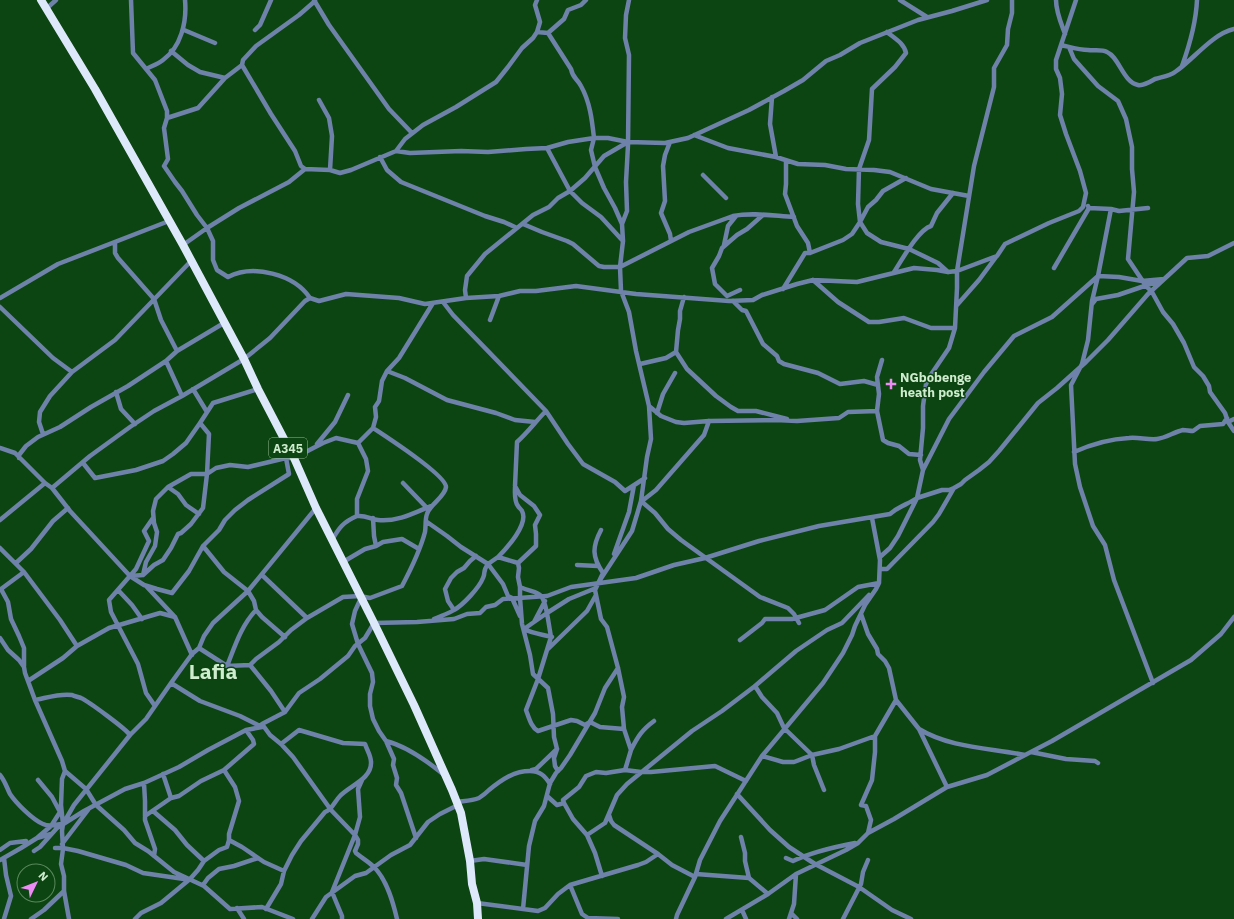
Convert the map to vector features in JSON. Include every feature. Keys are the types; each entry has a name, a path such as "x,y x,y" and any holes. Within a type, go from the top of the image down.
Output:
{"highway":[{"name":"A345","path":"41,0 95,89 183,245 244,358 290,458 374,622 414,705 447,776 461,813 470,861 472,884 477,903 478,919"}],"street":[{"path":"46,9 56,0"},
{"path":"131,0 134,53 155,80 165,104 167,118 164,128 168,159 164,166 207,228 213,241 214,260 217,270 228,276 245,271 257,271 272,274 285,278 305,290 310,298 319,301 346,294 400,298 425,304 466,298 499,296 520,291 536,291 576,286 636,294 733,301 753,300 762,295 813,280 856,282 914,268 948,272 957,271 997,256"},
{"path":"146,69 164,60 171,52 184,30 185,0"},
{"path":"255,30 260,25 271,0"},
{"path":"396,151 405,139 423,125 456,107 496,82 522,48 537,32 540,22 535,5 537,0"},
{"path":"537,32 548,33 564,19 568,10 581,5 586,0"},
{"path":"622,224 627,211 626,182 629,56 625,38 626,15 629,0"},
{"path":"900,0 927,17"},
{"path":"183,245 239,208 289,182 305,170 330,170 340,173 351,170 396,151 410,153 461,151 488,152 546,148 568,142 594,138 608,138 628,142 665,143 694,135 749,110 803,80 826,61 840,55 860,43 918,20 987,0"},
{"path":"923,470 920,455 926,384 949,348 955,328 957,271 974,166 994,87 994,68 1007,45 1008,29 1012,13 1012,0"},
{"path":"1056,0 1058,14 1065,34"},
{"path":"956,305 1006,244 1049,223 1079,211 1084,207 1086,193 1080,171 1060,115 1062,94 1060,78 1055,65 1076,0"},
{"path":"1181,67 1193,30 1197,0"},
{"path":"167,118 198,108 225,78 242,65 244,60 256,46 299,15 315,1 328,25 389,109 412,133"},
{"path":"1061,45 1107,52 1112,55 1128,78 1138,85 1174,74 1201,50 1221,35 1234,29"},
{"path":"184,30 215,43"},
{"path":"887,32 902,44 906,53 872,89 869,140 859,169 858,204 860,222 867,233 881,242 909,249 938,263 948,272"},
{"path":"524,629 569,599 597,586 632,531 641,501 651,439 649,406 629,312 620,291 620,267 623,241 622,224 616,208 604,188 595,167 591,150 594,138 590,108 581,86 573,77 571,70 548,33"},
{"path":"1069,47 1074,59 1098,86 1118,101 1126,119 1132,147 1134,192 1128,259 1174,324 1194,367 1203,376 1209,386 1210,392 1225,413 1227,420 1234,431"},
{"path":"171,52 200,72 225,78"},
{"path":"242,65 267,108 295,150 301,166 305,170"},
{"path":"772,97 770,124 776,158"},
{"path":"319,100 329,118 332,136 330,170"},
{"path":"694,135 728,148 798,164 826,164 846,168 890,172 931,189 969,196"},
{"path":"466,298 465,290 467,276 485,254 533,216 570,191 585,178 604,156 628,142"},
{"path":"670,142 663,166 664,201 661,213 670,234 671,241"},
{"path":"546,148 570,191 601,218 623,241"},
{"path":"380,157 387,170 401,182 517,228"},
{"path":"786,161 785,194 797,226 808,243 810,253"},
{"path":"703,175 726,198"},
{"path":"783,289 805,253 810,253 843,240 852,234 868,207 883,191 906,178"},
{"path":"894,272 918,236 925,228 931,226 937,213 953,193"},
{"path":"1085,201 1088,208"},
{"path":"1088,208 1119,211 1148,208"},
{"path":"1054,268 1088,208"},
{"path":"1111,210 1092,304 1088,340 1082,364 1071,385 1075,464 1080,486 1094,526 1105,545 1114,580 1153,682"},
{"path":"523,224 567,241 581,250 598,266 620,267 697,229 741,214 794,217"},
{"path":"740,290 727,296 715,284 712,268 722,248 737,235 748,229 762,215"},
{"path":"724,246 728,226 736,216"},
{"path":"0,298 58,264 169,221"},
{"path":"115,242 114,253 154,299 161,320 177,351"},
{"path":"34,851 57,828 89,808 125,789 144,783 179,767 246,730 262,726 285,712 299,693 329,672 348,656 365,638 374,622 417,622 454,619 467,614 480,613 486,607 495,605 503,599 544,598 571,587 597,586 636,578 674,565 705,558 759,540 819,526 890,514 899,507 909,504 917,498 942,490 954,488 989,462 1038,404 1108,340 1151,291 1187,258 1208,256 1234,243"},
{"path":"43,434 39,422 40,412 50,396 72,372 115,340 191,261"},
{"path":"880,557 890,548 898,536 917,498 923,470 949,418 979,377 1014,336 1052,317 1098,276 1142,280 1164,279"},
{"path":"1092,304 1096,299 1118,295 1164,279"},
{"path":"813,280 838,302 870,322 904,318 931,328 955,328"},
{"path":"490,320 499,296"},
{"path":"684,297 680,311 676,352 686,369 716,396 734,409 745,421"},
{"path":"52,488 83,462 154,411 182,396 244,358 270,338 305,301 310,298"},
{"path":"733,301 742,310 746,311 763,344 777,356 779,361 784,364 818,373 840,384 864,381 878,386"},
{"path":"443,302 453,315 546,411 583,464 614,482 625,491 645,478"},
{"path":"358,443 373,428 376,417 375,407 379,401 382,381 387,371 399,358 433,303"},
{"path":"0,316 2,309 53,358 72,372"},
{"path":"19,458 19,455 26,446 38,436 60,427 166,361 177,351 224,323"},
{"path":"640,364 666,358 676,352"},
{"path":"882,360 877,377 880,394 877,411 883,440 899,446 909,454 920,455"},
{"path":"166,361 182,396"},
{"path":"387,371 405,378 447,400 496,413 515,420 534,422"},
{"path":"657,413 663,394 675,373"},
{"path":"193,389 207,412"},
{"path":"83,462 95,478 136,470 162,461 186,443 213,403 258,389"},
{"path":"116,392 121,409 135,424"},
{"path":"308,451 320,441 335,422 348,395"},
{"path":"649,406 661,416 676,422 684,423 709,421 793,421 839,418 848,412 877,411"},
{"path":"734,409 738,411 756,411 793,421"},
{"path":"433,620 454,610 472,594 484,578 484,569 511,543 523,522 522,511 516,504 515,498 517,442 528,432 534,422 546,411"},
{"path":"1074,452 1106,440 1130,438 1155,440 1165,438 1184,430 1193,431 1200,426 1223,424 1227,420 1234,419"},
{"path":"641,501 656,490 704,435 709,421"},
{"path":"130,576 143,575 154,565 163,560 178,534 181,533 203,508 207,474 209,434 200,423"},
{"path":"199,648 227,666 250,665 307,618 343,597 370,598 402,586 419,549 427,522 426,515 429,508 444,492 446,486 443,480 420,461 373,428"},
{"path":"143,575 146,562 155,546 157,532 153,518 153,511 156,499 168,487 191,474 207,474 216,468 230,465 248,467 290,458 336,438 358,443 366,458 368,470 357,499 357,516"},
{"path":"0,448 15,453 52,488 68,508 130,576 144,585 157,590 172,592 190,571 203,546 219,530 225,520 235,510 270,485 289,474 290,458"},
{"path":"0,520 45,483"},
{"path":"403,483 429,508"},
{"path":"607,570 616,551 622,529 629,512 634,485"},
{"path":"515,486 523,498 534,506 540,515 535,525 536,546 518,564"},
{"path":"168,487 178,494 186,505 199,514"},
{"path":"880,570 886,569 927,530 939,514 954,488"},
{"path":"641,501 681,540 760,597 788,608 794,614 799,623"},
{"path":"16,563 31,549 53,521 68,508"},
{"path":"63,824 74,805 86,789 130,735 146,719 171,683 199,648 204,636 213,623 262,576 316,508"},
{"path":"332,540 340,526 357,516 364,516 377,520 395,519 429,508"},
{"path":"153,518 144,531 148,541 136,569 109,600 112,612 138,664 146,694 155,706"},
{"path":"372,518 376,546"},
{"path":"676,919 695,876 700,860 720,821 762,756 823,682 843,654 865,606 879,584 880,557 872,518"},
{"path":"427,522 461,547 488,564 503,584 508,596 512,598 518,609 524,629 533,674 548,688 554,725 556,749 554,758 555,766 558,771"},
{"path":"601,530 594,544 595,556 602,573 597,586 596,595 602,619 607,627 618,668 624,697 622,707 624,729 632,750"},
{"path":"343,562 365,549 383,542 402,539 419,549"},
{"path":"203,546 224,572 248,591 254,601 256,610 285,637"},
{"path":"0,548 24,572 60,620 77,646"},
{"path":"454,610 448,601 445,589 451,578 476,556"},
{"path":"498,557 518,564"},
{"path":"518,564 522,623"},
{"path":"577,565 598,566"},
{"path":"24,572 0,590 8,602 11,619 24,648 25,673 65,771 86,789 96,805 124,830 135,843 174,872 203,886 230,909 262,907 293,919"},
{"path":"262,576 307,618"},
{"path":"740,640 765,619 795,618 825,610 858,587 879,584"},
{"path":"144,585 175,617 192,655"},
{"path":"520,586 539,593 544,598 551,637 538,679 526,710 530,722 538,731 571,720 585,725 590,722"},
{"path":"587,835 605,823 610,815 612,805 617,795 641,772 692,731 755,686 796,651 827,630 842,623 853,610 876,589"},
{"path":"118,590 132,605 142,619"},
{"path":"548,649 560,639 587,611 596,595"},
{"path":"361,597 355,610 352,624 358,644 372,673 373,682 370,694 370,706 373,719 379,731 386,740 394,759 393,765 397,778 396,785 401,793 416,838"},
{"path":"534,622 544,598"},
{"path":"227,666 239,634 249,617 256,610"},
{"path":"28,681 64,658 77,646 109,628 160,613 175,617"},
{"path":"861,614 868,634 877,649 878,654 889,668 896,700 919,729 947,787"},
{"path":"726,919 768,894 796,874 846,850 858,843 868,833 947,787 987,776 1191,660 1221,634 1234,617"},
{"path":"524,629 535,634 543,634 560,639"},
{"path":"0,638 8,650 24,667"},
{"path":"250,665 271,691 285,712"},
{"path":"524,909 527,865 535,821 544,806 550,784 590,722 605,688 618,668"},
{"path":"171,683 200,701 262,726 293,756 330,810 355,835 358,840 355,851 375,868 385,883 391,897 397,919"},
{"path":"755,686 762,697 777,713 784,728 812,756 824,790"},
{"path":"35,700 64,695 72,695 82,698 130,735"},
{"path":"868,833 871,820 866,806 861,805 872,780 875,736 896,700"},
{"path":"625,770 636,740 644,729 654,721"},
{"path":"590,722 600,727 624,729"},
{"path":"919,729 930,736 943,740 978,748 1025,755"},
{"path":"145,816 171,798 179,796 201,781 224,770 254,744 246,730"},
{"path":"281,744 299,730 343,742 365,744 371,761 371,769 362,780 358,789 360,817 355,835 332,892 342,919"},
{"path":"762,756 788,763 839,749 875,736"},
{"path":"386,740 398,744 416,754 447,776"},
{"path":"530,771 536,769 556,749"},
{"path":"1031,752 1066,759 1095,761 1098,763"},
{"path":"602,876 595,853 587,835 572,819 563,800 579,787 586,776 596,772 606,773 625,770 641,772 715,766 746,781"},
{"path":"135,919 141,913 161,903 190,879 204,861 219,850 227,848 229,834 239,801 235,787 224,770"},
{"path":"65,771 62,779 61,813 63,824 61,864 64,876 64,891 69,919"},
{"path":"312,919 326,897 332,892 355,876 366,873 375,868 391,855 410,845 428,822 440,814 458,804 479,798 496,784 513,773 536,771 547,778 550,784"},
{"path":"163,774 171,798"},
{"path":"0,775 8,787 11,795 20,806 37,821 51,826 63,824"},
{"path":"38,780 52,797 61,813"},
{"path":"266,909 281,884 284,871 292,854 301,841 325,812 330,810 340,796 350,787 362,780"},
{"path":"144,783 144,820 155,850 154,856"},
{"path":"738,794 770,830 789,847 815,864 859,887 892,910 911,919"},
{"path":"547,796 557,805 564,804"},
{"path":"62,846 89,808"},
{"path":"153,810 175,830 187,845 204,861"},
{"path":"4,919 11,896 2,859 37,838 51,826 61,813"},
{"path":"610,815 611,821 614,825 672,865 695,876 749,878"},
{"path":"37,838 62,831"},
{"path":"741,837 749,878 768,894"},
{"path":"229,840 264,862 284,871"},
{"path":"0,850 10,843 26,841"},
{"path":"786,858 793,861 803,856 844,845 858,843"},
{"path":"55,848 62,846 126,865 142,873 190,879"},
{"path":"477,903 534,911 541,910 570,885 638,865 646,862 658,854"},
{"path":"203,886 208,878 219,869 258,858"},
{"path":"470,861 484,859 527,865"},
{"path":"843,919 859,887 868,860"},
{"path":"789,919 794,904 796,874"},
{"path":"570,885 582,914 588,918 618,919"},
{"path":"31,919 44,910 64,891"},
{"path":"237,908 244,919"},
{"path":"742,910 746,919"},
{"path":"791,913 797,919"}],"place":[{"name":"NGbobenge heath post","path":"891,384"}],"district":[{"name":"Lafia","path":"213,671"}]}
